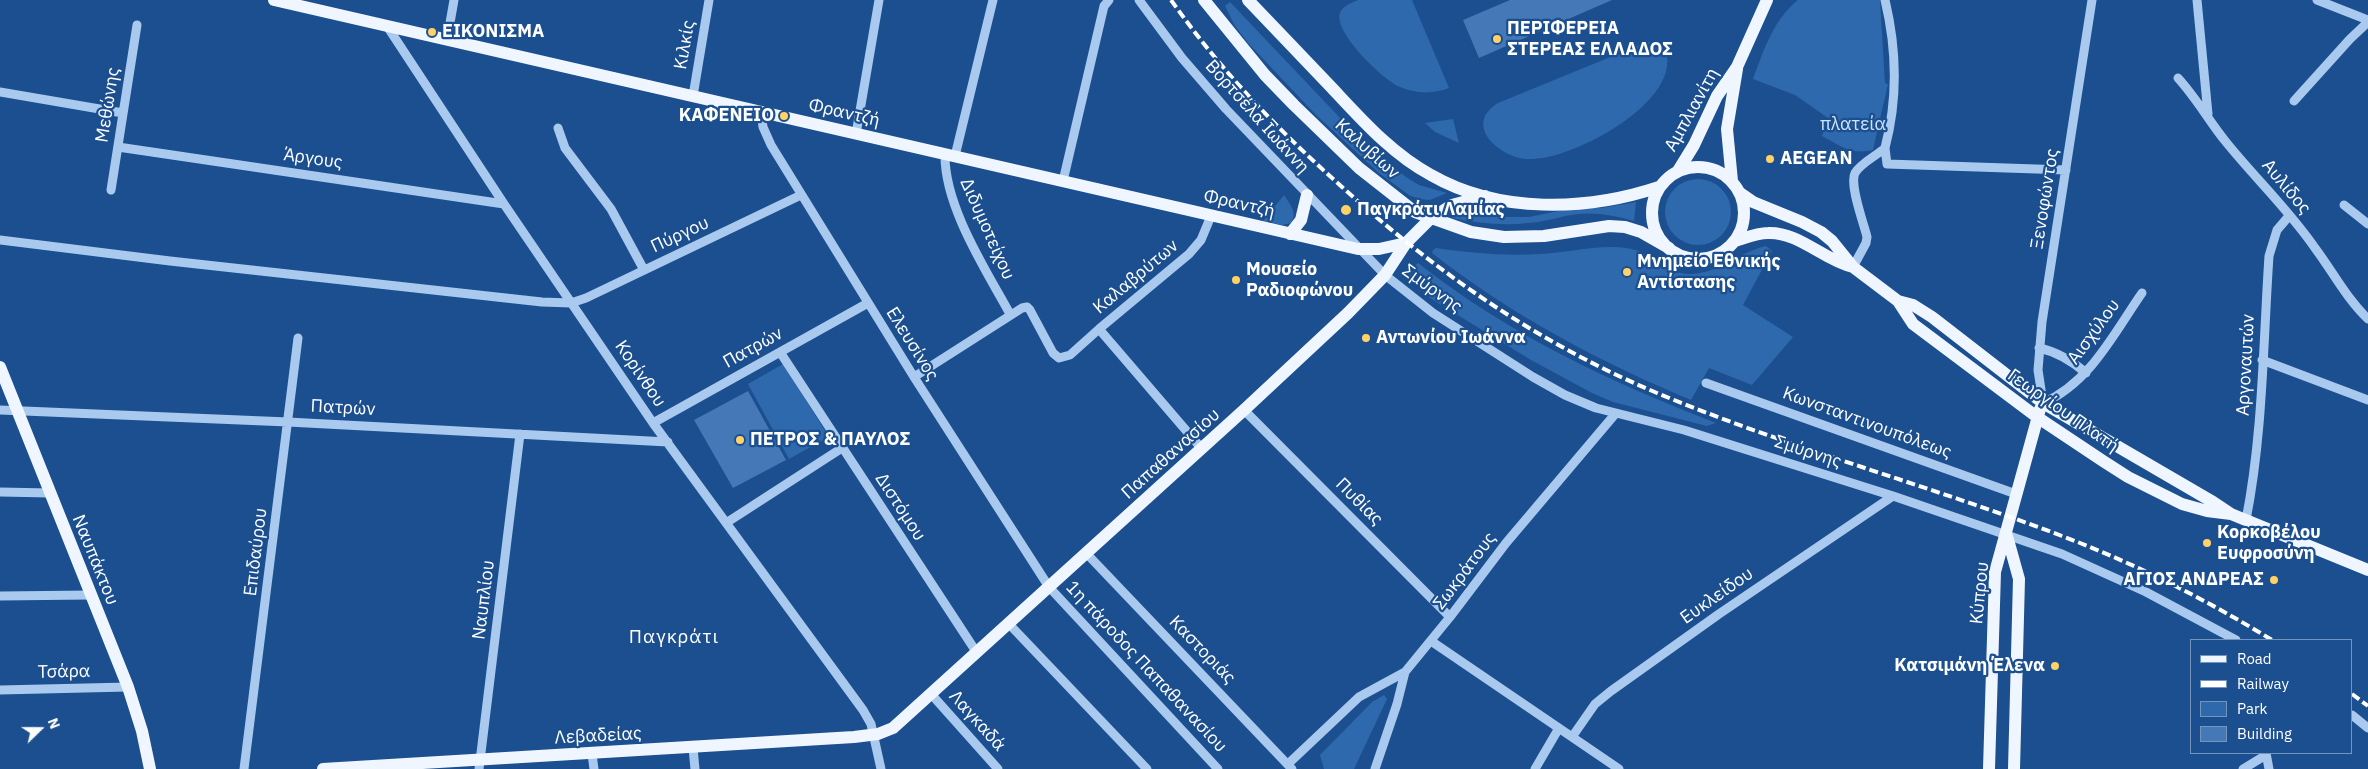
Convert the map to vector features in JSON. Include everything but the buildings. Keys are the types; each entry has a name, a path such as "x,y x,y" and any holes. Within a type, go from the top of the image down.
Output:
{"main road":[{"name":"Φραντζή","path":"274,0 1358,249 1379,249 1406,243"},
{"name":"Καλυβίων","path":"1204,0 1265,74 1330,140 1393,197 1414,212 1471,232 1504,237 1544,236 1609,226 1625,228 1647,235 1669,248"},
{"name":"Καλυβίων","path":"1248,0 1342,99 1395,151 1431,176 1485,196 1508,201 1546,205 1603,201 1659,188"},
{"name":"Αμπλιανίτη","path":"1678,171 1694,145 1717,96 1737,67 1767,0"},
{"name":"Αμπλιανίτη","path":"1732,181 1727,129 1737,67"},
{"path":"1702,166 1719,171 1732,181 1740,193 1744,218 1741,230 1724,251 1703,259 1682,256 1669,248 1658,236 1653,220 1653,203 1659,188 1678,171 1702,166"},
{"name":"Γεωργίου Πλατή","path":"1740,193 1754,202 1821,232 1832,241 1853,267 1898,301 1913,324 2037,417 2128,477 2182,504 2207,511 2231,514"},
{"path":"1290,234 1301,220 1307,195"},
{"name":"Παπαθανασίου","path":"874,735 897,726 1202,449 1385,275 1406,243 1430,219 1452,205 1485,196"},
{"name":"Γεωργίου Πλατή","path":"1734,241 1764,233 1778,234 1801,241 1838,263 1853,267"},
{"name":"Γεωργίου Πλατή","path":"1898,301 1913,305 1932,318 2043,403 2231,514 2368,570"},
{"name":"Ναυπάκτου","path":"0,367 128,688 142,731 150,769"},
{"path":"2007,536 2016,494 2037,417 2043,403"},
{"name":"Κύπρου","path":"1989,769 1995,572 2007,536"},
{"name":"Κύπρου","path":"2007,536 2019,579 2014,769"},
{"name":"Λεβαδείας","path":"324,769 479,765 592,754 874,735"}],"street":[{"path":"447,40 454,0"},
{"name":"Κιλκίς","path":"693,96 709,0"},
{"path":"856,134 879,0"},
{"name":"Διδυμοτείχου","path":"993,0 945,170 956,207 977,253 1010,314"},
{"path":"1063,182 1106,0"},
{"name":"Βορτσέλα Ιωάννη","path":"1139,0 1170,43 1220,102 1358,249 1385,275"},
{"path":"1885,0 1895,65 1895,97 1885,148 1887,164 2066,170"},
{"path":"2197,0 2208,117"},
{"path":"2294,101 2368,21 2317,0"},
{"name":"Ξενοφώντος","path":"2043,403 2038,370 2040,348 2091,1"},
{"name":"Μεθώνης","path":"111,190 137,26"},
{"name":"Κορίνθου","path":"387,26 504,204 653,422 863,710 874,735 881,769"},
{"name":"Αυλίδος","path":"2178,78 2199,102 2225,142 2289,216 2315,248 2351,300 2368,318"},
{"path":"0,92 123,113"},
{"name":"Ελευσίνος","path":"761,112 762,127 801,195 914,377 1049,587"},
{"path":"558,128 565,148 611,209 644,270"},
{"name":"Άργους","path":"118,147 504,204"},
{"path":"1853,267 1866,243 1867,237 1855,189 1854,177 1860,167 1885,148"},
{"name":"Πύργου","path":"571,303 801,195"},
{"path":"2344,206 2368,224"},
{"name":"Καλαβρύτων","path":"1202,449 1099,329 1189,254 1200,240 1211,216"},
{"name":"Αργοναυτών","path":"2246,520 2256,470 2269,256 2277,230 2289,216"},
{"path":"0,240 170,262 542,302 571,303"},
{"name":"Σμύρνης","path":"1385,275 1433,313 1533,377 1580,402 1684,430 1893,496 2062,554 2116,578 2234,639"},
{"name":"Αισχύλου","path":"2043,403 2066,392 2086,373 2142,293"},
{"name":"Πατρών","path":"653,422 868,303"},
{"path":"914,377 1022,308 1028,308 1053,353 1058,358 1070,355 1099,329"},
{"name":"Επιδαύρου","path":"244,769 298,338"},
{"path":"2040,348 2070,360 2086,373"},
{"name":"Διστόμου","path":"780,352 977,653"},
{"path":"2262,360 2368,400"},
{"name":"Κωνσταντινουπόλεως","path":"1706,383 2016,494"},
{"name":"Πατρών","path":"0,410 288,422 668,442"},
{"name":"Πυθίας","path":"1244,410 1450,617"},
{"name":"Σωκράτους","path":"1377,768 1405,672 1450,617 1506,543 1616,412"},
{"name":"Ναυπλίου","path":"479,765 520,434"},
{"path":"726,523 842,448"},
{"path":"0,492 50,493"},
{"name":"Ευκλείδου","path":"1572,737 1595,704 1611,690 1893,496"},
{"name":"Καστοριάς","path":"1088,554 1290,767"},
{"name":"1η πάροδος Παπαθανασίου","path":"1049,587 1218,769"},
{"path":"0,596 90,595"},
{"path":"1009,624 1148,769"},
{"path":"1431,641 1619,769"},
{"path":"1290,767 1359,697 1405,672"},
{"name":"Τσάρα","path":"0,690 128,688"},
{"name":"Λαγκαδά","path":"932,695 998,769"},
{"path":"2353,716 2368,728"},
{"path":"1535,769 1559,728"},
{"path":"693,748 695,769"},
{"path":"592,754 594,769"},
{"path":"2243,769 2266,754 2269,769"}],"green space":[{"path":"1358,0 1412,0 1449,88 1437,91 1412,91 1392,83 1372,66 1351,43 1340,21 1340,13 1343,8"},
{"name":"πλατεία","path":"1798,0 1880,0 1885,83 1888,84 1873,150 1852,150 1822,136 1828,118 1795,95 1753,79 1770,36 1789,8"},
{"path":"1230,2 1362,141 1406,177 1419,185 1447,193 1430,200 1419,199 1409,195 1379,173 1316,115 1249,44 1235,26 1225,6"},
{"path":"1647,42 1657,44 1664,50 1667,56 1665,74 1656,91 1641,108 1601,136 1559,154 1529,159 1519,158 1498,148 1486,134 1483,126 1484,118 1489,110 1498,103"},
{"path":"1453,119 1459,143 1435,132 1425,123"},
{"path":"1698,179 1711,181 1721,189 1729,199 1731,212 1729,225 1721,235 1711,243 1698,245 1685,243 1675,235 1667,225 1665,212 1667,199 1675,189 1685,181"},
{"path":"1284,195 1291,205 1294,215 1291,223 1282,225 1263,221"},
{"path":"1636,202 1634,221 1606,215 1585,214 1519,224 1500,224 1461,220 1452,218 1451,215 1453,212 1488,217 1529,217 1578,207 1601,208"},
{"path":"1766,246 1772,251 1743,305 1793,337 1752,385 1709,368 1691,400 1623,370 1557,336 1493,297 1432,253 1436,248 1475,253 1526,255 1615,247 1635,250 1671,270 1688,274 1709,271 1746,253"},
{"path":"1418,263 1488,312 1561,354 1637,390 1716,423 1707,426 1613,402 1592,393 1531,360 1430,298 1406,275"},
{"path":"783,364 829,437 789,459 748,384"},
{"path":"1384,695 1387,699 1354,769 1324,769 1320,755 1372,702"}],"railway":[{"path":"1171,0 1230,75 1272,121 1318,165 1378,218 1452,277 1530,329 1613,373 1707,413 2012,517 2117,558 2170,583 2270,639"},
{"path":"2353,695 2368,706"}],"place":[{"name":"ΕΙΚΟΝΙΣΜΑ","path":"432,32"},
{"name":"ΠΕΡΙΦΕΡΕΙΑ ΣΤΕΡΕΑΣ ΕΛΛΑΔΟΣ","path":"1497,39"},
{"name":"ΚΑΦΕΝΕΙΟ","path":"784,116"},
{"name":"AEGEAN","path":"1770,159"},
{"name":"Παγκράτι Λαμίας","path":"1346,210"},
{"name":"Μνημείο Εθνικής Αντίστασης","path":"1627,272"},
{"name":"Μουσείο Ραδιοφώνου","path":"1236,280"},
{"name":"Αντωνίου Ιωάννα","path":"1366,338"},
{"name":"ΠΕΤΡΟΣ & ΠΑΥΛΟΣ","path":"740,440"},
{"name":"Κορκοβέλου Ευφροσύνη","path":"2207,543"},
{"name":"ΑΓΙΟΣ ΑΝΔΡΕΑΣ","path":"2274,580"},
{"name":"Κατσιμάνη Έλενα","path":"2055,666"}],"district":[{"name":"Παγκράτι","path":"674,638"}]}
